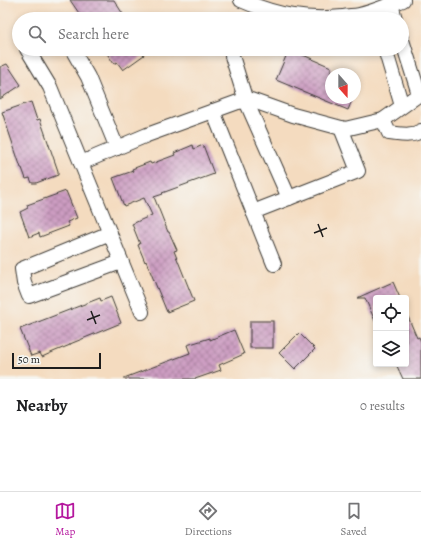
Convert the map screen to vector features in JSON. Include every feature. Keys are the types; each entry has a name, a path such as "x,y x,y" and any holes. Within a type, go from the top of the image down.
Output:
{"street":[{"path":"240,0 273,12"},
{"path":"379,12 397,2"},
{"path":"396,12 397,2"},
{"path":"31,56 50,87 142,312"},
{"path":"76,56 88,77 117,148"},
{"path":"232,56 246,101 289,198"},
{"path":"387,56 402,106"},
{"path":"81,163 147,135 238,102 252,100 293,115 345,130 383,120 420,94 407,56"},
{"path":"213,111 274,264"},
{"path":"383,120 389,132 416,134 421,130"},
{"path":"253,212 358,172 340,128"},
{"path":"110,233 22,269 24,283 29,296 121,262"}],"building":[{"path":"70,0 114,0 122,12 78,12"},
{"path":"109,56 143,56 123,70 117,62 114,64"},
{"path":"286,56 305,56 331,67 325,68 325,100 276,80"},
{"path":"7,64 21,85 0,99 0,67"},
{"path":"31,102 37,120 40,119 58,171 58,175 36,183 32,183 30,178 26,179 2,112"},
{"path":"334,104 350,104 348,110"},
{"path":"193,145 194,149 203,145 214,174 154,197 177,250 174,251 194,301 167,312 138,245 140,244 132,224 152,215 144,198 124,206 113,178 133,171 132,169 150,162 151,164 175,155 174,153"},
{"path":"66,191 77,218 67,222 69,226 40,237 39,233 29,237 20,212 28,208 27,205"},
{"path":"393,282 399,295 373,295 373,316 365,298 357,298"},
{"path":"111,297 121,323 42,357 40,353 31,356 20,329 100,298 101,301"},
{"path":"409,319 417,338 419,337 421,342 421,379 403,379 397,367 409,367"},
{"path":"250,321 273,321 273,348 250,348"},
{"path":"234,330 244,354 219,365 221,370 195,379 124,379 190,353 187,345 210,338 210,340"},
{"path":"299,333 315,349 295,369 279,353"}]}
